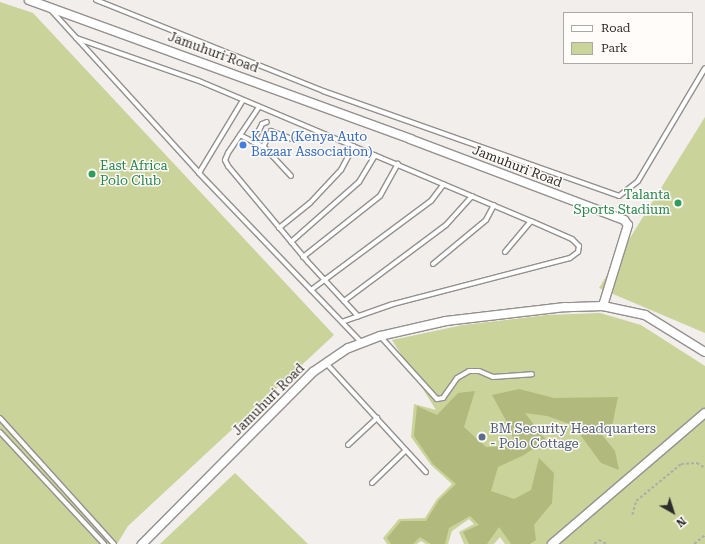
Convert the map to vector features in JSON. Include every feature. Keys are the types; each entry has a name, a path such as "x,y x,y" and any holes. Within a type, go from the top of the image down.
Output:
{"street":[{"name":"Jamuhuri Road","path":"29,0 624,220 628,225 627,232 616,258 603,306 565,307 482,316 410,328 380,336 348,348 313,372 142,544"},
{"path":"603,306 645,315 705,352"},
{"path":"552,544 705,413"}],"lane":[{"path":"96,0 323,91 619,196 638,181 705,68"},
{"path":"47,6 199,174 362,343"},
{"path":"76,38 164,68 398,164 572,239 579,246 578,252 570,258 399,302 342,322"},
{"path":"199,174 243,100"},
{"path":"259,107 225,160 279,228 358,316"},
{"path":"253,142 262,124 267,122"},
{"path":"263,147 271,131 292,140"},
{"path":"240,135 263,147 291,176"},
{"path":"279,228 310,203 341,170 354,146"},
{"path":"291,242 359,182 375,155"},
{"path":"303,256 380,196 398,164"},
{"path":"311,290 431,201 444,184"},
{"path":"344,301 446,225 472,196"},
{"path":"433,264 486,220 494,205"},
{"path":"505,252 530,221"},
{"path":"380,336 438,399 443,398 457,378 469,371 479,371 493,377 532,374"},
{"path":"326,363 426,472"},
{"path":"0,418 114,544"},
{"path":"348,445 377,418"},
{"path":"0,432 104,544"},
{"path":"372,483 406,450"}],"path":[{"path":"632,515 636,501 681,464 697,463 705,468"},
{"path":"694,544 705,535"},
{"path":"594,544 599,540 607,544"}],"green space":[{"name":"East Africa Polo Club","path":"0,2 33,13 334,335 128,526 117,544 0,544"},
{"name":"Talanta Sports Stadium","path":"705,117 705,333 599,288"},
{"path":"600,313 641,325 705,366 705,544 505,544 500,537 494,544 464,544 459,532 474,524 469,519 452,531 448,544 426,544 421,541 417,544 387,544 383,538 399,519 425,518 437,499 452,484 431,465 411,437 414,404 436,410 392,340 463,325 547,315"},
{"path":"519,389 554,398 618,397 612,426 599,431 615,451 619,470 601,463 573,425 547,416 525,413 546,440 524,455 498,467 491,491 514,499 531,490 539,458 554,473 552,503 534,525 536,540 530,544 511,544 499,527 487,544 469,544 463,532 479,525 470,516 449,528 445,544 431,544 420,537 413,544 391,544 387,538 401,521 426,521 439,500 456,484 433,464 414,436 417,406 437,415 458,393 475,391 464,427 486,447 516,446 508,424 492,395"},
{"path":"235,473 308,544 160,544"}],"place":[{"name":"KABA (Kenya Auto Bazaar Association)","path":"243,145"},
{"name":"East Africa Polo Club","path":"92,174"},
{"name":"Talanta Sports Stadium","path":"678,203"},
{"name":"BM Security Headquarters - Polo Cottage","path":"482,437"}]}
